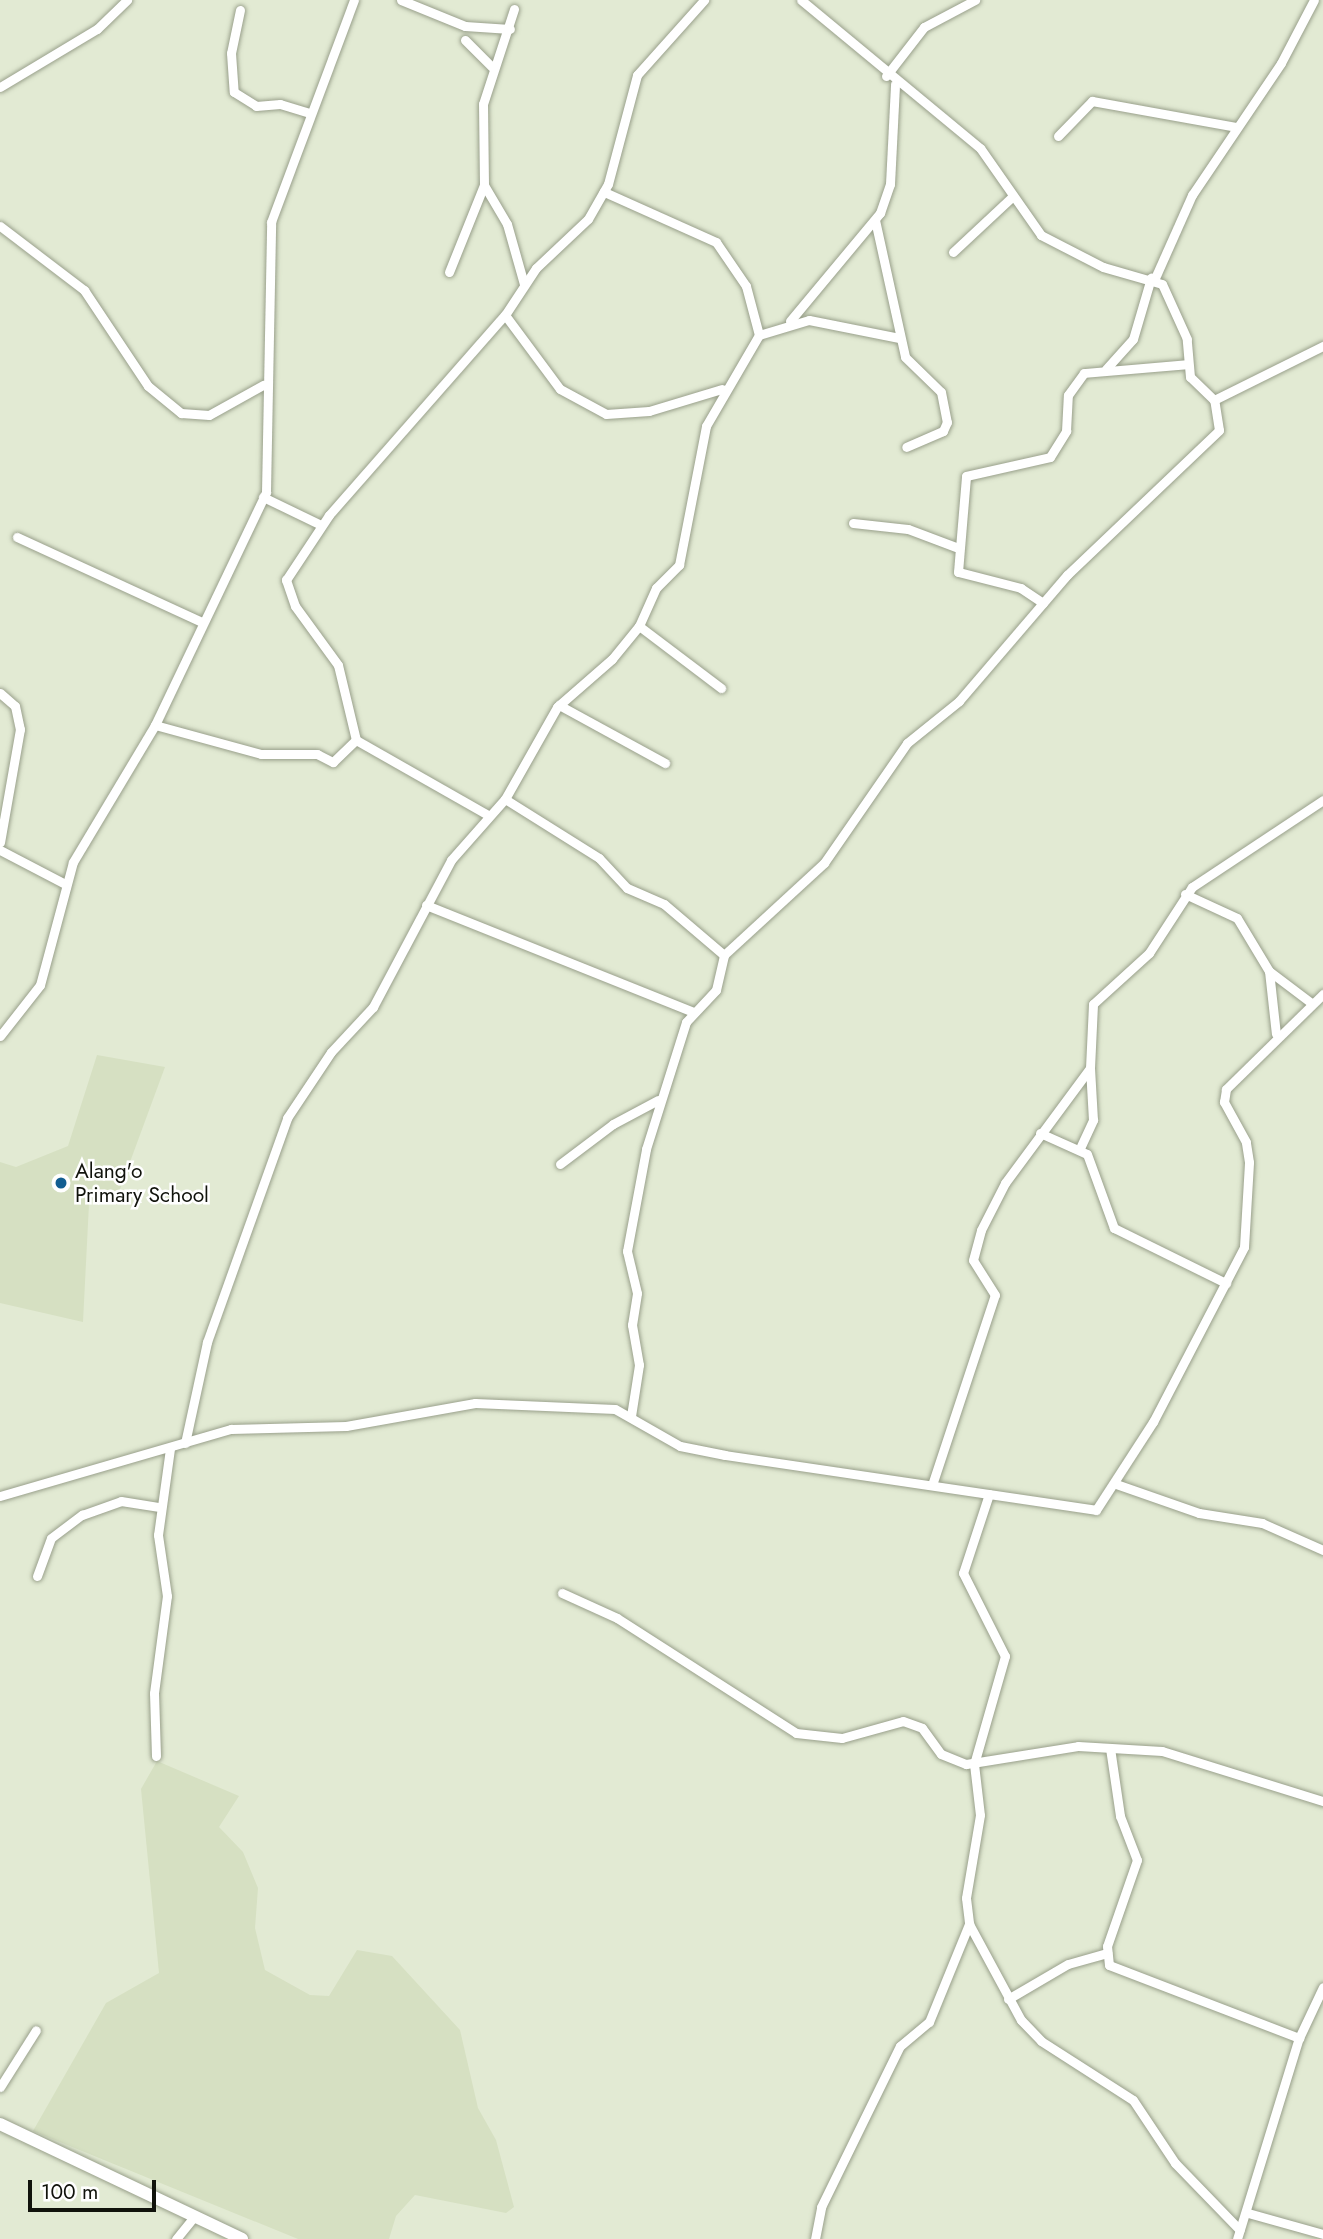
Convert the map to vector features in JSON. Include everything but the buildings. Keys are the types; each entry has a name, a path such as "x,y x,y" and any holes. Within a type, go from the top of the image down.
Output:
{"main road":[{"path":"0,2124 242,2239"}],"street":[{"path":"0,87 97,29 127,0"},
{"path":"0,1036 40,985 65,884 88,831 155,725 263,498 267,244 309,113 354,0"},
{"path":"401,0 465,26 510,29"},
{"path":"486,814 356,740 338,665 285,586 321,525 505,315 524,284 572,238 604,192 637,75 704,0"},
{"path":"631,1416 639,1365 632,1325 637,1293 627,1251 658,1100 693,1012 721,981 724,955 824,863 907,743 959,701 1043,603 1127,516 1210,443 1219,430 1214,400 1190,377 1187,339 1153,278 1102,267 1045,238 980,148 895,84 801,0"},
{"path":"1106,369 1133,339 1153,278 1192,195 1281,63 1314,0"},
{"path":"886,76 924,27 971,1"},
{"path":"449,272 484,185 483,103 492,67 510,29 514,9"},
{"path":"240,10 231,53 233,92 256,106 280,104 309,113"},
{"path":"465,40 492,67"},
{"path":"185,1443 207,1342 276,1138 331,1052 378,1000 426,905 486,814 505,799 559,705 598,674 639,626 650,597 686,547 704,436 722,389 759,335 790,321 875,220 890,184 895,84"},
{"path":"1058,136 1092,101 1236,127"},
{"path":"484,185 507,225 524,284"},
{"path":"604,192 716,242 746,286 759,335"},
{"path":"953,252 1013,196"},
{"path":"875,220 899,338 907,362 941,392 947,422 943,431 906,447"},
{"path":"0,226 84,290 148,386 181,413 209,415 263,385"},
{"path":"505,315 560,389 606,414 649,411 722,389"},
{"path":"790,321 899,338"},
{"path":"1214,400 1323,346"},
{"path":"1043,603 1021,588 962,577 956,547 965,476 1050,457 1066,431 1073,383 1091,370 1188,364"},
{"path":"263,498 321,525"},
{"path":"853,523 908,529 956,547"},
{"path":"17,537 202,622"},
{"path":"639,626 721,688"},
{"path":"0,693 15,706 20,729 0,842"},
{"path":"559,705 666,763"},
{"path":"155,725 261,754 317,754 333,762 356,740"},
{"path":"505,799 599,858 627,888 664,904 724,955"},
{"path":"1226,1283 1111,1225 1081,1146 1093,1112 1090,1068 1093,1004 1149,953 1185,894 1323,800"},
{"path":"0,850 65,884"},
{"path":"1185,894 1237,918 1269,971 1310,1002"},
{"path":"426,905 693,1012"},
{"path":"1269,971 1276,1034"},
{"path":"0,1496 81,1468 244,1428 346,1426 475,1403 615,1409 680,1446 1096,1510 1116,1484 1244,1247 1250,1200 1246,1142 1223,1095 1276,1034 1310,1002 1323,994"},
{"path":"932,1485 995,1294 973,1260 981,1230 1040,1133 1090,1068"},
{"path":"560,1164 613,1124 658,1100"},
{"path":"1040,1133 1081,1146"},
{"path":"156,1756 154,1693 167,1596 158,1551 160,1507 170,1448"},
{"path":"1116,1484 1199,1513 1262,1523 1323,1550"},
{"path":"989,1494 964,1573 1005,1656 974,1764 980,1815 966,1898 969,1924 1008,1999 1041,2041 1133,2100 1175,2163 1238,2234 1248,2213 1299,2038 1323,1987"},
{"path":"37,1576 51,1538 82,1516 121,1501 160,1507"},
{"path":"562,1593 617,1618 796,1733 842,1738 902,1721 922,1728 941,1754 974,1764 1047,1749 1110,1748 1184,1754 1323,1801"},
{"path":"1110,1748 1120,1816 1137,1860 1107,1953 1109,1965 1141,1983 1299,2038"},
{"path":"815,2239 821,2207 900,2046 929,2022 969,1924"},
{"path":"1008,1999 1068,1964 1107,1953"},
{"path":"0,2087 36,2030"},
{"path":"1248,2213 1323,2234"},
{"path":"176,2239 194,2217"}],"shaded area":[{"name":"Alang'o Primary School","path":"97,1055 165,1067 116,1200 89,1204 83,1322 0,1303 0,1162 16,1167 68,1146"},
{"path":"157,1761 239,1796 219,1827 243,1852 258,1888 255,1928 265,1970 310,1995 329,1996 357,1950 392,1956 460,2030 478,2108 496,2140 514,2207 506,2213 415,2195 396,2216 389,2239 298,2239 33,2131 106,2003 159,1973 141,1789"}],"place":[{"name":"Alang'o Primary School","path":"61,1183"}]}
